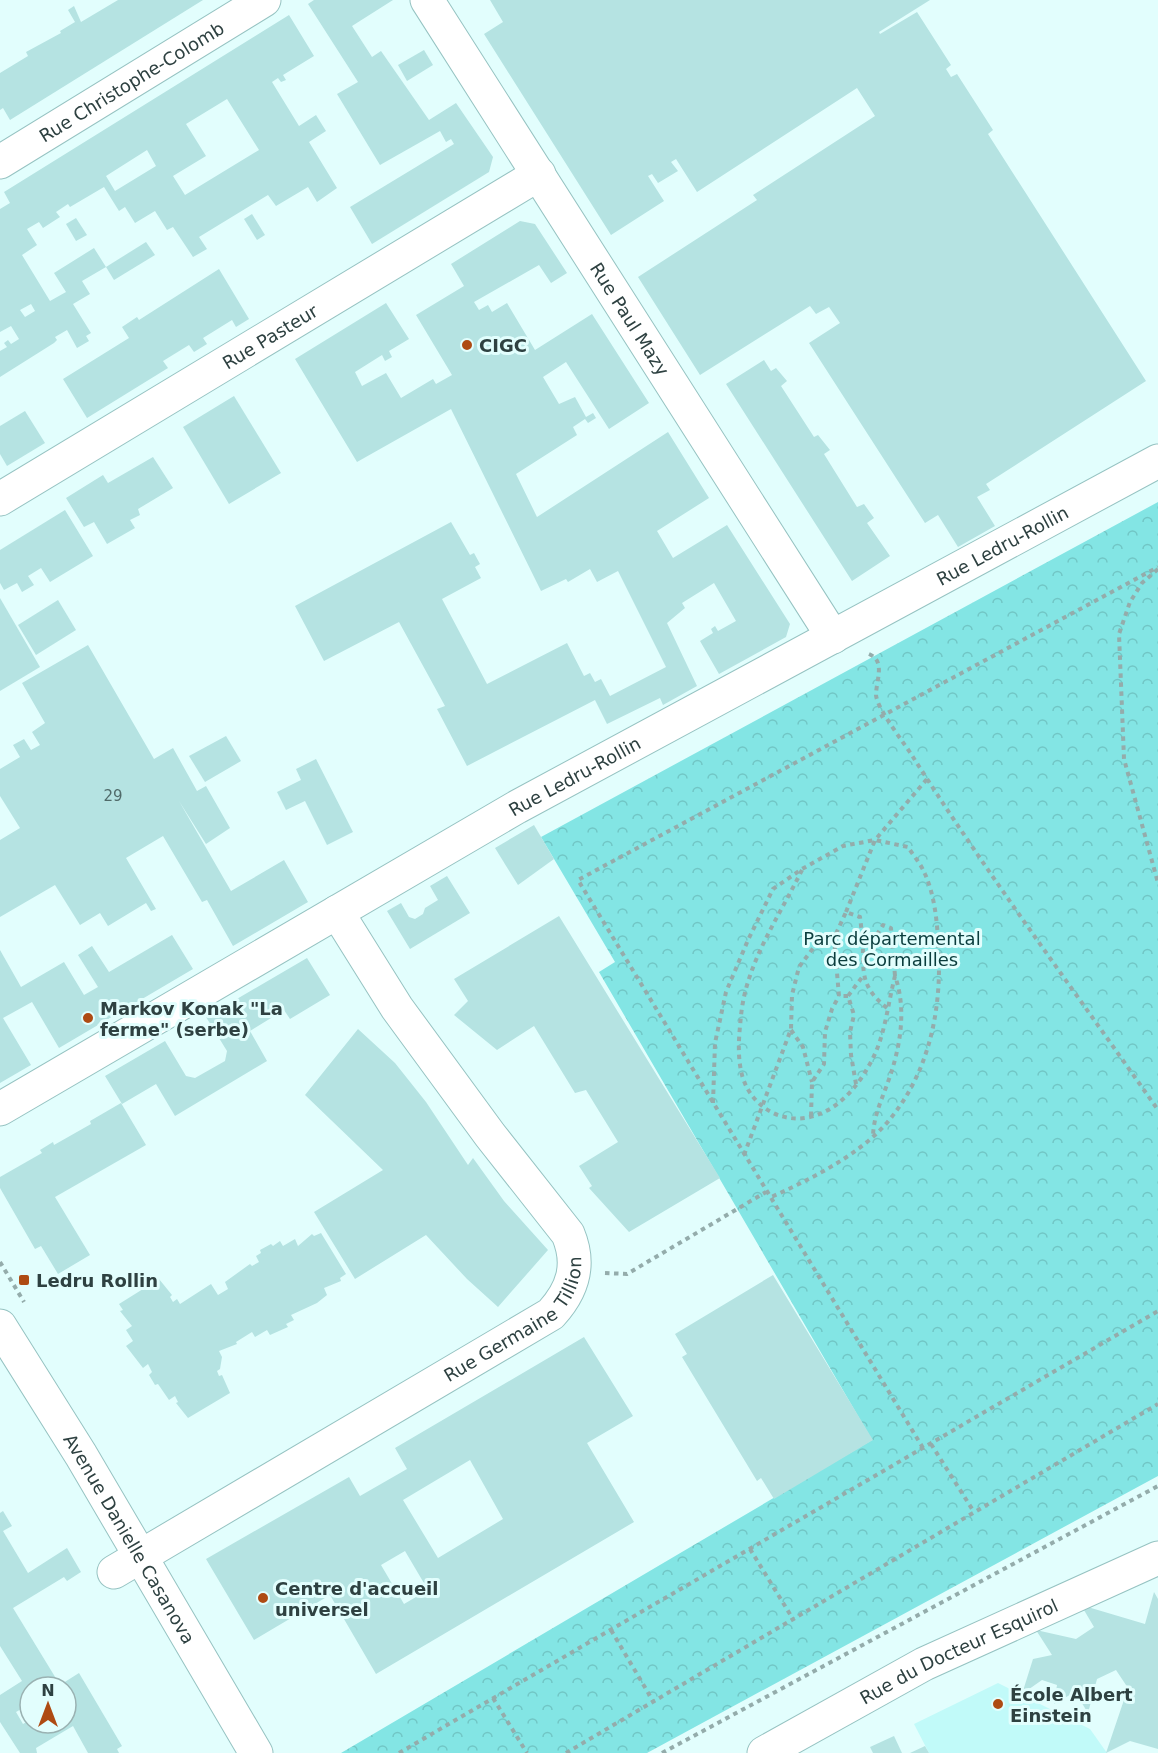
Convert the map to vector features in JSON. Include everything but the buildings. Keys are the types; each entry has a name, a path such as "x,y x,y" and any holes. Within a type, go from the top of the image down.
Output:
{"street":[{"name":"Rue Christophe-Colomb","path":"0,162 264,0"},
{"name":"Rue Paul Mazy","path":"427,0 833,637"},
{"name":"Rue Pasteur","path":"0,499 538,174"},
{"name":"Rue Ledru-Rollin","path":"0,1109 517,807 1158,461"},
{"name":"Rue Germaine Tillion","path":"128,1565 550,1314 565,1298 574,1272 575,1250 568,1234 490,1136 397,1008 337,912"},
{"name":"Avenue Danielle Casanova","path":"0,1326 128,1565 251,1752"},
{"name":"Rue du Docteur Esquirol","path":"764,1753 924,1664 1158,1558"}],"path":[{"path":"923,1448 769,1198 578,880 1158,568"},
{"path":"1158,568 1142,583 1130,602 1119,634 1124,759 1158,883"},
{"path":"833,637 874,656 880,667 876,697 927,779 1158,1110"},
{"path":"812,1082 824,1064 825,1032 832,1009 839,996 834,938 875,840 927,779"},
{"path":"713,1103 715,1043 726,992 748,939 773,890 802,869 843,846 875,840 908,847 925,873 937,919 940,975 934,1029 916,1080 885,1125 873,1135 833,1166 769,1198"},
{"path":"802,869 760,950 745,991 739,1051 742,1075 760,1105 773,1115 789,1119 824,1113 838,1103 856,1084 877,1049 896,976"},
{"path":"846,912 860,917 863,976 871,995 887,1008"},
{"path":"863,942 876,936 883,925 891,928 896,976 903,996 900,1034 891,1075 874,1117 873,1135"},
{"path":"744,1155 760,1105 791,1029 792,995 799,967 814,947 834,938"},
{"path":"848,996 863,976"},
{"path":"839,996 848,996"},
{"path":"848,996 854,1015 850,1032 856,1084"},
{"path":"791,1029 803,1047 812,1082 811,1116"},
{"path":"574,1272 627,1274 766,1192"},
{"path":"399,1753 1158,1311"},
{"path":"566,1753 1158,1404"},
{"path":"931,1444 974,1512"},
{"path":"662,1753 1158,1486"},
{"path":"750,1549 793,1619"},
{"path":"611,1630 653,1701"},
{"path":"493,1698 527,1753"}],"shaded area":[{"name":"École Albert Einstein","path":"998,1683 1090,1729 1107,1753 929,1753 914,1724"}],"green space":[{"name":"Parc départemental des Cormailles","path":"1158,502 1158,1476 647,1753 341,1753 872,1440 599,972 615,962 541,837"}],"place":[{"name":"CIGC","path":"467,345"},
{"name":"Markov Konak \"La ferme\" (serbe)","path":"88,1018"},
{"name":"Ledru Rollin","path":"24,1280"},
{"name":"Centre d'accueil universel","path":"263,1598"},
{"name":"École Albert Einstein","path":"998,1704"}]}
